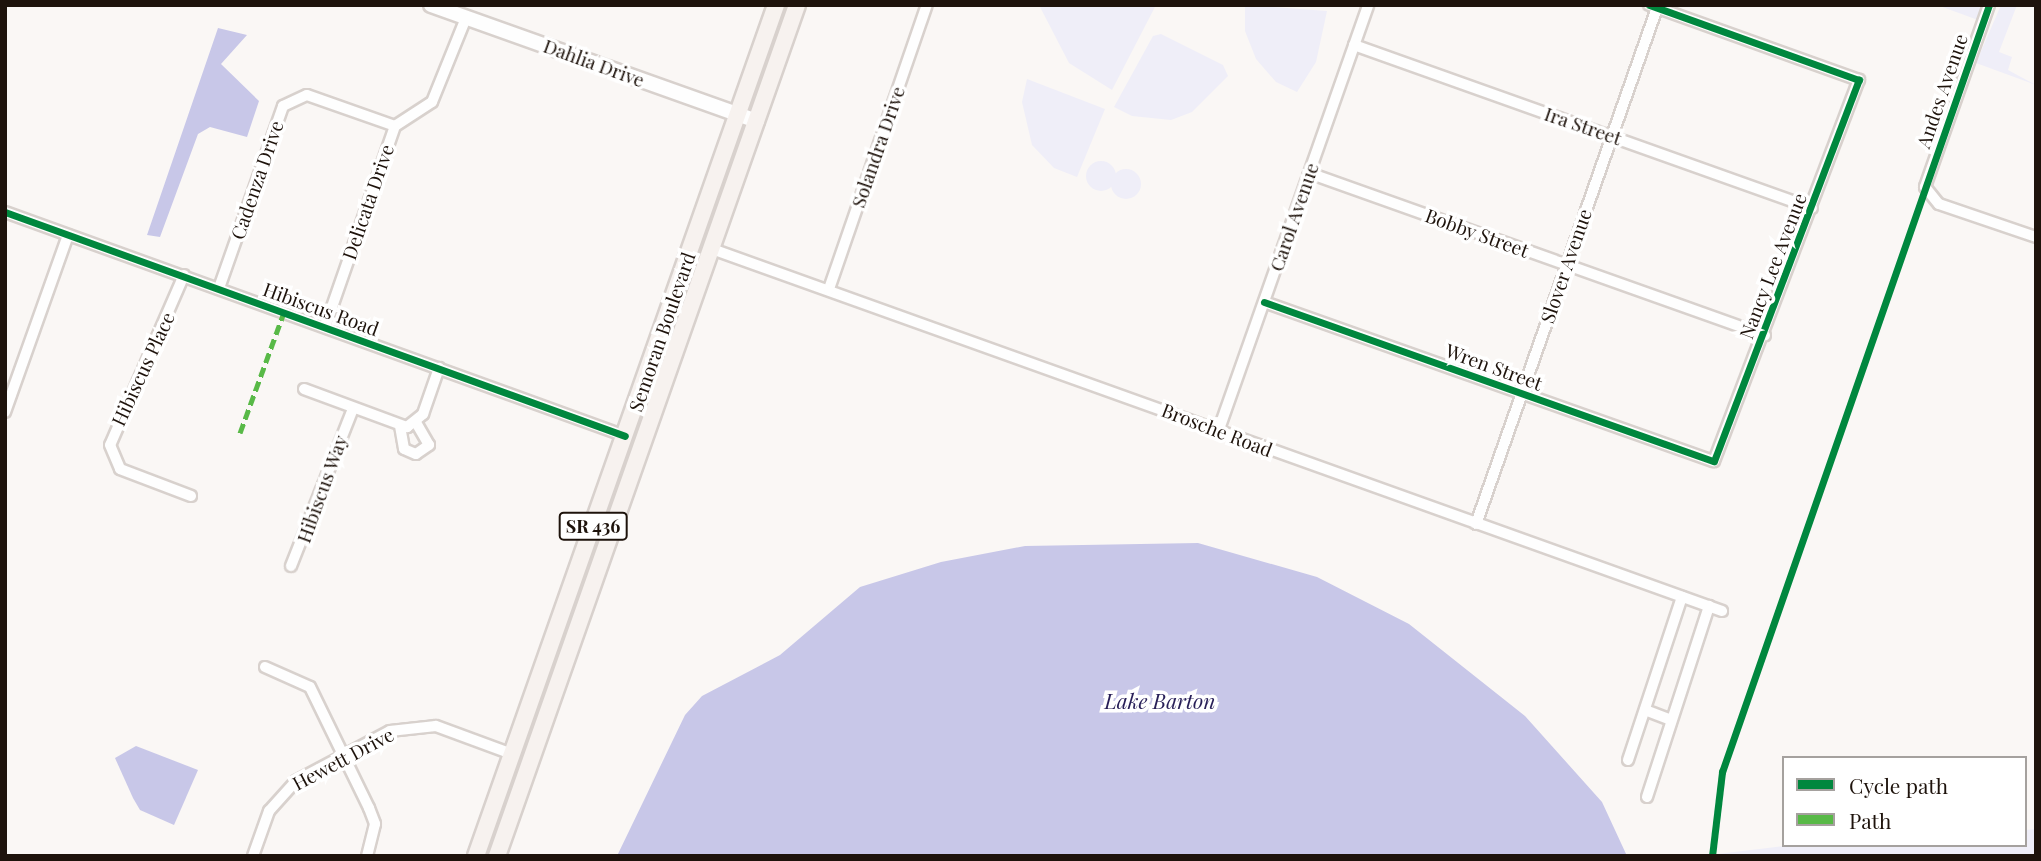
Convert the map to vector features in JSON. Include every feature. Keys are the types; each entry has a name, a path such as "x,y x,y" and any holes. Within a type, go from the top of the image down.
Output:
{"main road":[{"name":"Semoran Boulevard","path":"476,856 776,5"},
{"name":"Semoran Boulevard","path":"497,856 797,5"},
{"path":"641,390 638,415 646,436"},
{"path":"625,436 632,456 628,484"},
{"path":"522,726 521,745 531,760"},
{"path":"512,754 522,770 521,788"}],"street":[{"name":"Dahlia Drive","path":"431,5 757,121"},
{"name":"Solandra Drive","path":"828,289 928,5"},
{"name":"Carol Avenue","path":"1219,429 1368,5"},
{"name":"Andes Avenue","path":"1989,5 1924,187 1939,204 2036,237"},
{"name":"Nancy Lee Avenue","path":"1653,7 1859,80 1765,335 1714,461"},
{"name":"Slover Avenue","path":"1476,524 1567,265 1653,7"},
{"name":"Delicata Drive","path":"325,327 395,127 432,102 466,18"},
{"name":"Ira Street","path":"1354,45 1812,208"},
{"name":"Cadenza Drive","path":"219,288 283,106 307,94 395,127"},
{"name":"Bobby Street","path":"1309,173 1765,335"},
{"name":"Hibiscus Road","path":"5,212 625,436"},
{"path":"5,412 68,235"},
{"name":"Brosche Road","path":"712,248 1722,611"},
{"name":"Hibiscus Place","path":"184,275 110,445 120,469 191,496"},
{"name":"Wren Street","path":"1264,302 1714,461"},
{"path":"400,426 404,449 416,454 429,445 417,424 439,368"},
{"name":"Hibiscus Way","path":"304,389 352,411 400,426 417,424"},
{"name":"Hibiscus Way","path":"291,566 352,411"},
{"path":"1628,760 1682,597"},
{"path":"1647,797 1709,606"},
{"path":"265,667 310,687 345,755 374,824 367,856"},
{"path":"1645,710 1671,720"},
{"name":"Hewett Drive","path":"253,856 283,793 345,755 414,725 512,754"}],"shaded area":[{"path":"1039,5 1156,5 1112,90 1069,63"},
{"path":"1245,5 1327,11 1316,62 1297,92 1276,82 1256,59 1245,31"},
{"path":"1937,5 1983,5 1978,20"},
{"path":"2001,5 2017,5 1999,52 2012,57 2008,70 2036,85 1976,63"},
{"path":"1161,34 1223,65 1228,76 1192,112 1171,120 1132,116 1114,107 1153,36"},
{"path":"1027,79 1105,109 1077,177 1054,168 1032,145 1022,102"},
{"path":"1101,161 1112,165 1116,176 1112,187 1101,191 1090,187 1086,176 1090,165"},
{"path":"1126,169 1137,173 1141,184 1137,195 1126,199 1115,195 1111,184 1115,173"},
{"path":"2036,829 2036,856 1701,856 1782,846 2027,847 2027,830"}],"water":[{"path":"218,28 247,35 221,64 259,101 247,137 210,127 198,134 160,237 147,235"},
{"name":"Lake Barton","path":"1198,543 1317,577 1409,624 1525,716 1602,802 1627,856 617,856 685,715 702,696 780,655 860,587 941,562 1025,546"},
{"path":"136,746 198,770 174,825 140,810 133,798 115,758"}],"marked path":[{"path":"240,433 284,312"}],"cycle path":[{"path":"1264,302 1714,461 1859,80 1649,5"},
{"path":"1712,856 1722,772 1989,5"},
{"path":"5,212 625,436"}]}
